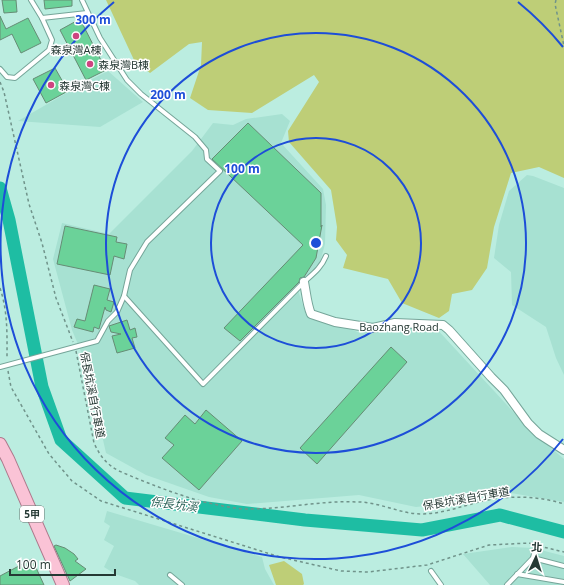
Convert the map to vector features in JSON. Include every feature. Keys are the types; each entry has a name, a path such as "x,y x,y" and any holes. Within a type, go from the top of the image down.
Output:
{"main road":[{"name":"5甲","path":"0,444 63,585"},
{"name":"5甲","path":"0,461 54,585"}],"street":[{"name":"Baozhang Road","path":"304,282 308,308 311,314 326,320 346,325 372,328 395,323 443,325 504,390 528,423 540,434 564,450"}],"lane":[{"path":"0,70 7,77 15,78 49,50 52,40 32,0"},
{"path":"0,367 97,341 108,322 117,312 124,296 130,270 147,242 220,171 207,159 206,150 195,137 141,94 127,80 100,38 82,0"},
{"path":"42,18 87,13"},
{"path":"124,296 203,384 322,265 326,256"},
{"path":"507,585 533,558 535,550"},
{"path":"533,558 564,566"},
{"path":"431,571 441,585"},
{"path":"170,574 182,585"},
{"path":"517,574 564,582"}],"path":[{"path":"556,0 555,4 564,46"},
{"name":"保長坑溪自行車道","path":"0,82 4,92 29,204 42,243 56,298 75,348 94,443 98,453 111,467 181,495 216,505 248,509 334,502 360,502 375,503 419,514 434,513 484,500 510,497 564,504"},
{"path":"0,288 4,300 7,320 6,365 11,387 49,454 72,480 101,501 280,557 342,571 368,572 427,565 489,545 529,543 564,552"}],"shaded area":[{"path":"108,71 143,102 100,127 18,121 82,84"},
{"path":"282,114 290,121 281,143 323,189 326,205 325,244 320,262 304,279 298,290 306,315 319,321 345,327 360,333 393,326 434,326 530,430 564,459 564,502 494,490 461,502 416,507 359,495 247,504 209,497 146,475 106,453 85,361 72,330 53,259 62,223 109,234 192,151 213,123 233,125 246,119"},
{"path":"527,175 564,188 564,375 556,358 546,327 512,305 511,272 494,258 499,225 509,191"},
{"path":"107,511 262,557 265,569 274,585 139,585 135,581 115,574 104,567 114,546 104,540 110,526 104,522"},
{"path":"512,547 533,548 564,556 564,585 490,585 463,554"}],"green space":[{"path":"106,0 564,0 564,178 539,167 511,173 494,227 487,268 472,290 452,294 449,311 439,318 402,303 388,279 343,268 347,255 336,240 337,227 331,190 289,142 288,131 319,82 314,75 252,113 208,110 190,98 201,65 202,42 189,44 150,73 134,60"},
{"path":"284,561 302,574 303,585 276,585 269,565"}],"building":[{"path":"2,0 16,0 17,12 4,13"},
{"path":"44,0 72,0 72,6 45,9"},
{"path":"0,16 6,29 28,18 41,43 21,53 12,34 0,40"},
{"path":"80,19 106,70 86,80 60,30"},
{"name":"森泉灣C棟","path":"55,68 68,91 46,103 33,79"},
{"path":"248,123 321,193 321,227 322,225 316,258 304,277 300,278 299,282 240,341 224,328 303,245 212,159"},
{"path":"65,226 117,237 116,242 127,244 124,259 114,256 110,275 57,264"},
{"path":"94,285 110,289 107,300 114,302 111,312 106,310 105,307 99,329 94,327 93,332 74,327 77,319 85,321"},
{"path":"127,320 130,330 135,328 137,337 132,338 135,348 117,353 112,336 121,334 111,332 109,326"},
{"path":"391,347 407,362 317,464 300,448"},
{"path":"206,410 242,441 199,490 162,458 174,445 165,438 185,415 195,424"},
{"path":"56,545 65,548 74,554 78,559 75,561 86,569 70,581 54,546"},
{"path":"32,559 44,585 0,585 0,576"}],"waterway":[{"name":"保長坑溪","path":"0,188 9,220 42,387 61,440 125,498 305,520 422,530 500,515 564,532"}],"place":[{"name":"森泉灣A棟","path":"76,36"},
{"name":"森泉灣B棟","path":"90,64"},
{"name":"森泉灣C棟","path":"51,85"}]}
